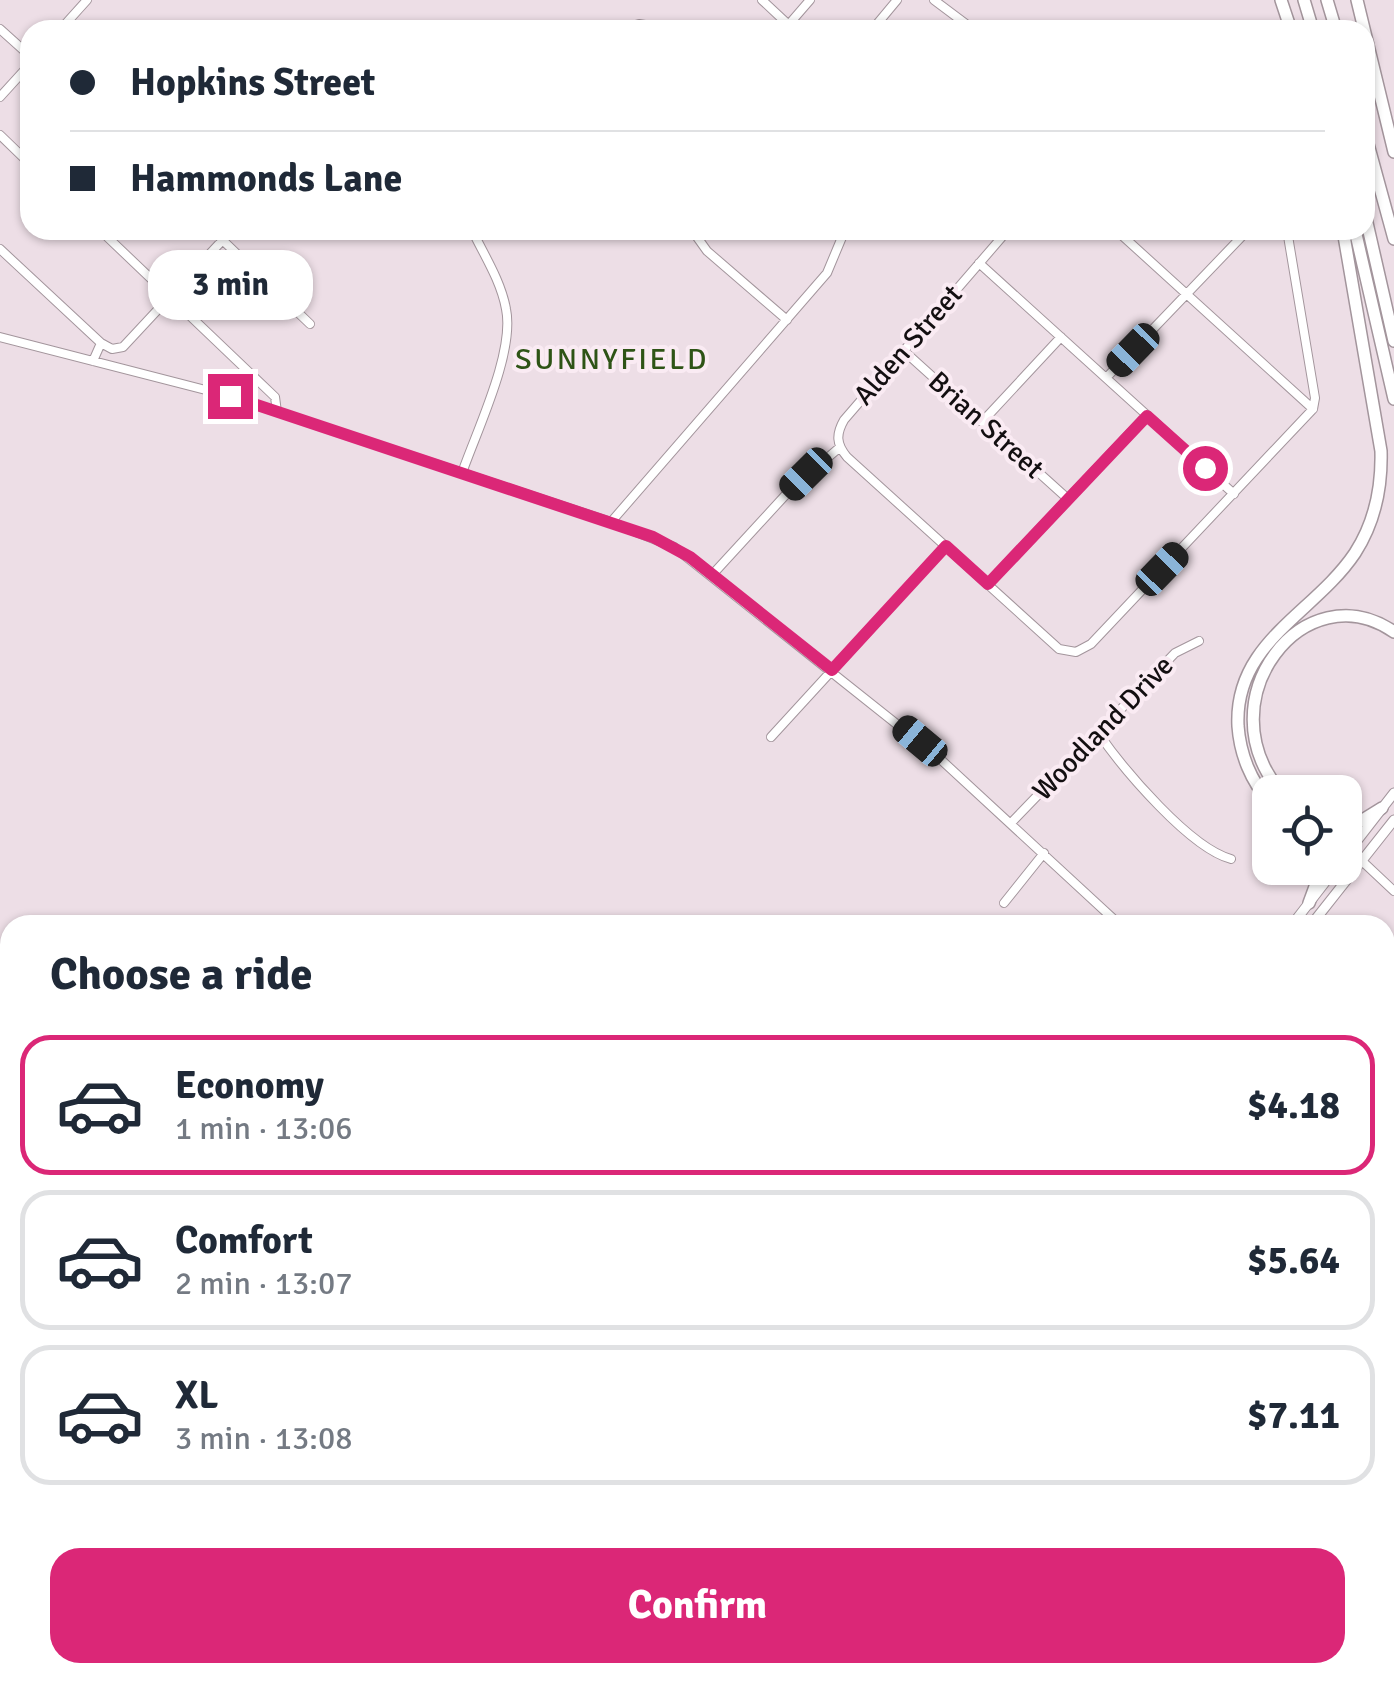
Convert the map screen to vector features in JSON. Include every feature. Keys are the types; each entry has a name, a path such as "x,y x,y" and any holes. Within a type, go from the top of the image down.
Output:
{"highway":[{"path":"1375,74 1394,152"},
{"path":"1375,170 1394,239"},
{"path":"1255,775 1242,753 1238,718 1247,673 1262,649 1353,556 1369,526 1380,488 1381,451 1345,240"},
{"path":"1357,240 1394,399"},
{"path":"1371,240 1394,341"},
{"path":"1268,775 1252,736 1252,702 1272,658 1305,627 1332,618 1374,622 1394,632"},
{"path":"1362,820 1382,808"},
{"path":"1309,903 1313,885"}],"main road":[{"path":"1362,833 1394,793"},
{"path":"1362,862 1394,820"},
{"path":"1300,915 1323,885"},
{"path":"1319,915 1343,885"}],"street":[{"path":"69,20 87,0"},
{"path":"762,0 781,20"},
{"path":"881,20 898,0"},
{"path":"934,0 958,20"},
{"path":"0,29 20,47"},
{"path":"0,98 20,75"},
{"path":"0,136 20,155"},
{"path":"110,240 274,397 277,412"},
{"path":"0,249 112,349 123,347 223,240 310,324"},
{"path":"462,473 502,355 508,324 502,294 477,240"},
{"path":"699,240 787,320"},
{"path":"611,522 827,273 842,240"},
{"name":"Alden Street","path":"839,448 844,420 999,240"},
{"path":"1127,240 1313,409"},
{"path":"1106,378 1238,240"},
{"path":"712,575 799,482 839,448 1059,649 1085,649 1313,409 1315,398 1289,240"},
{"path":"979,263 1234,494"},
{"path":"0,337 277,412 674,546 938,756 1109,915"},
{"path":"982,422 1061,337"},
{"path":"93,361 101,342"},
{"name":"Brian Street","path":"904,351 1068,499"},
{"path":"988,584 1147,416"},
{"path":"771,737 946,546"},
{"name":"Woodland Drive","path":"1011,823 1175,652 1200,641"},
{"path":"1099,734 1131,776 1204,846 1231,858"},
{"path":"1004,902 1044,853"},
{"path":"1362,862 1394,890"}],"district":[{"name":"SUNNYFIELD","path":"612,359"}],"route":[{"path":"230,396 674,546 832,670 946,546 988,584 1147,416 1205,468"}]}
